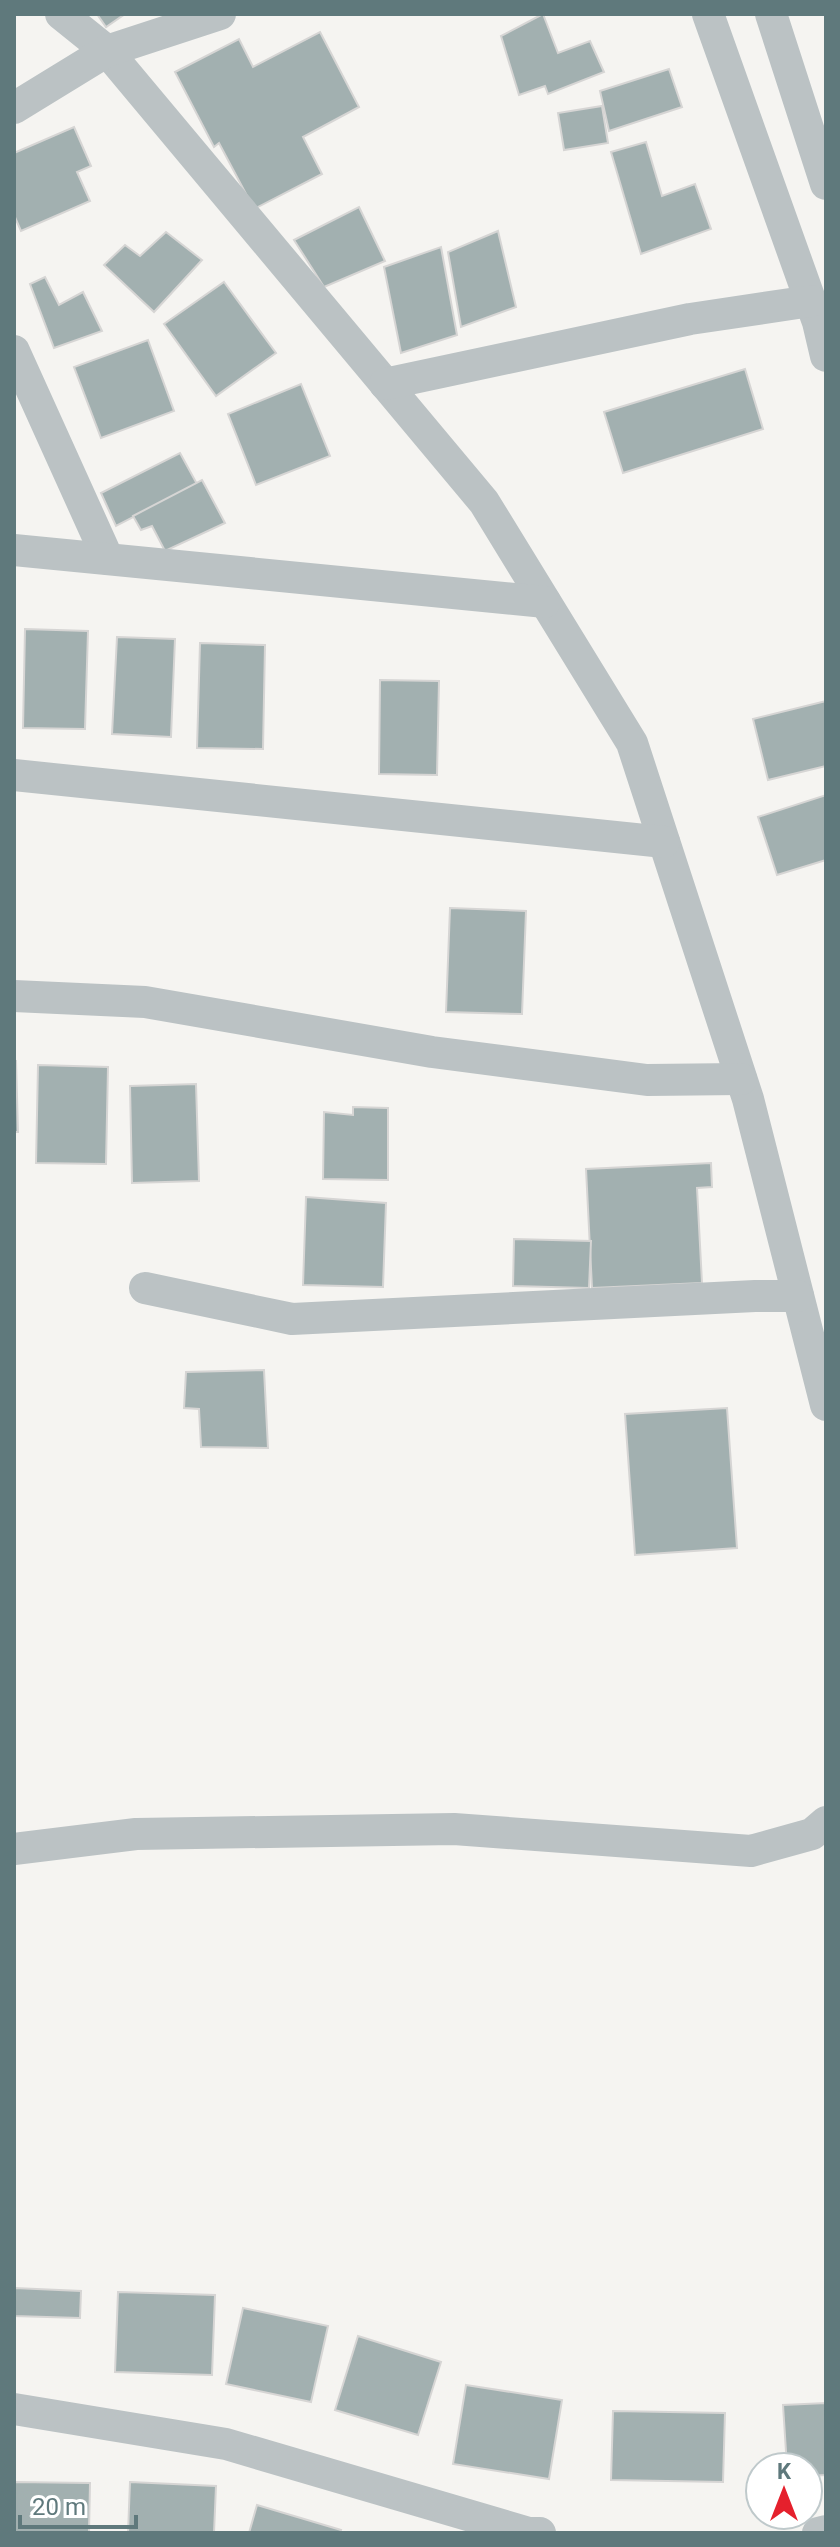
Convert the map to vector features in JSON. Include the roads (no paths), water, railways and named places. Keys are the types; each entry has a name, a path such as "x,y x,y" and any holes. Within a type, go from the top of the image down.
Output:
{"street":[{"path":"61,14 107,51 484,502 632,743 741,1079 826,1405"},
{"path":"14,108 107,51 220,14"},
{"path":"708,14 811,301 826,356"},
{"path":"771,14 826,184"},
{"path":"788,65 826,121"},
{"path":"385,384 690,319 811,301"},
{"path":"14,351 108,559"},
{"path":"14,550 545,602"},
{"path":"14,775 664,842"},
{"path":"14,996 145,1002 432,1052 647,1080 741,1079"},
{"path":"145,1288 292,1319 798,1296"},
{"path":"14,1849 136,1834 454,1829 751,1851 821,1831"},
{"path":"14,2409 226,2444 529,2533 540,2533"},
{"path":"818,2533 826,2531"}]}
